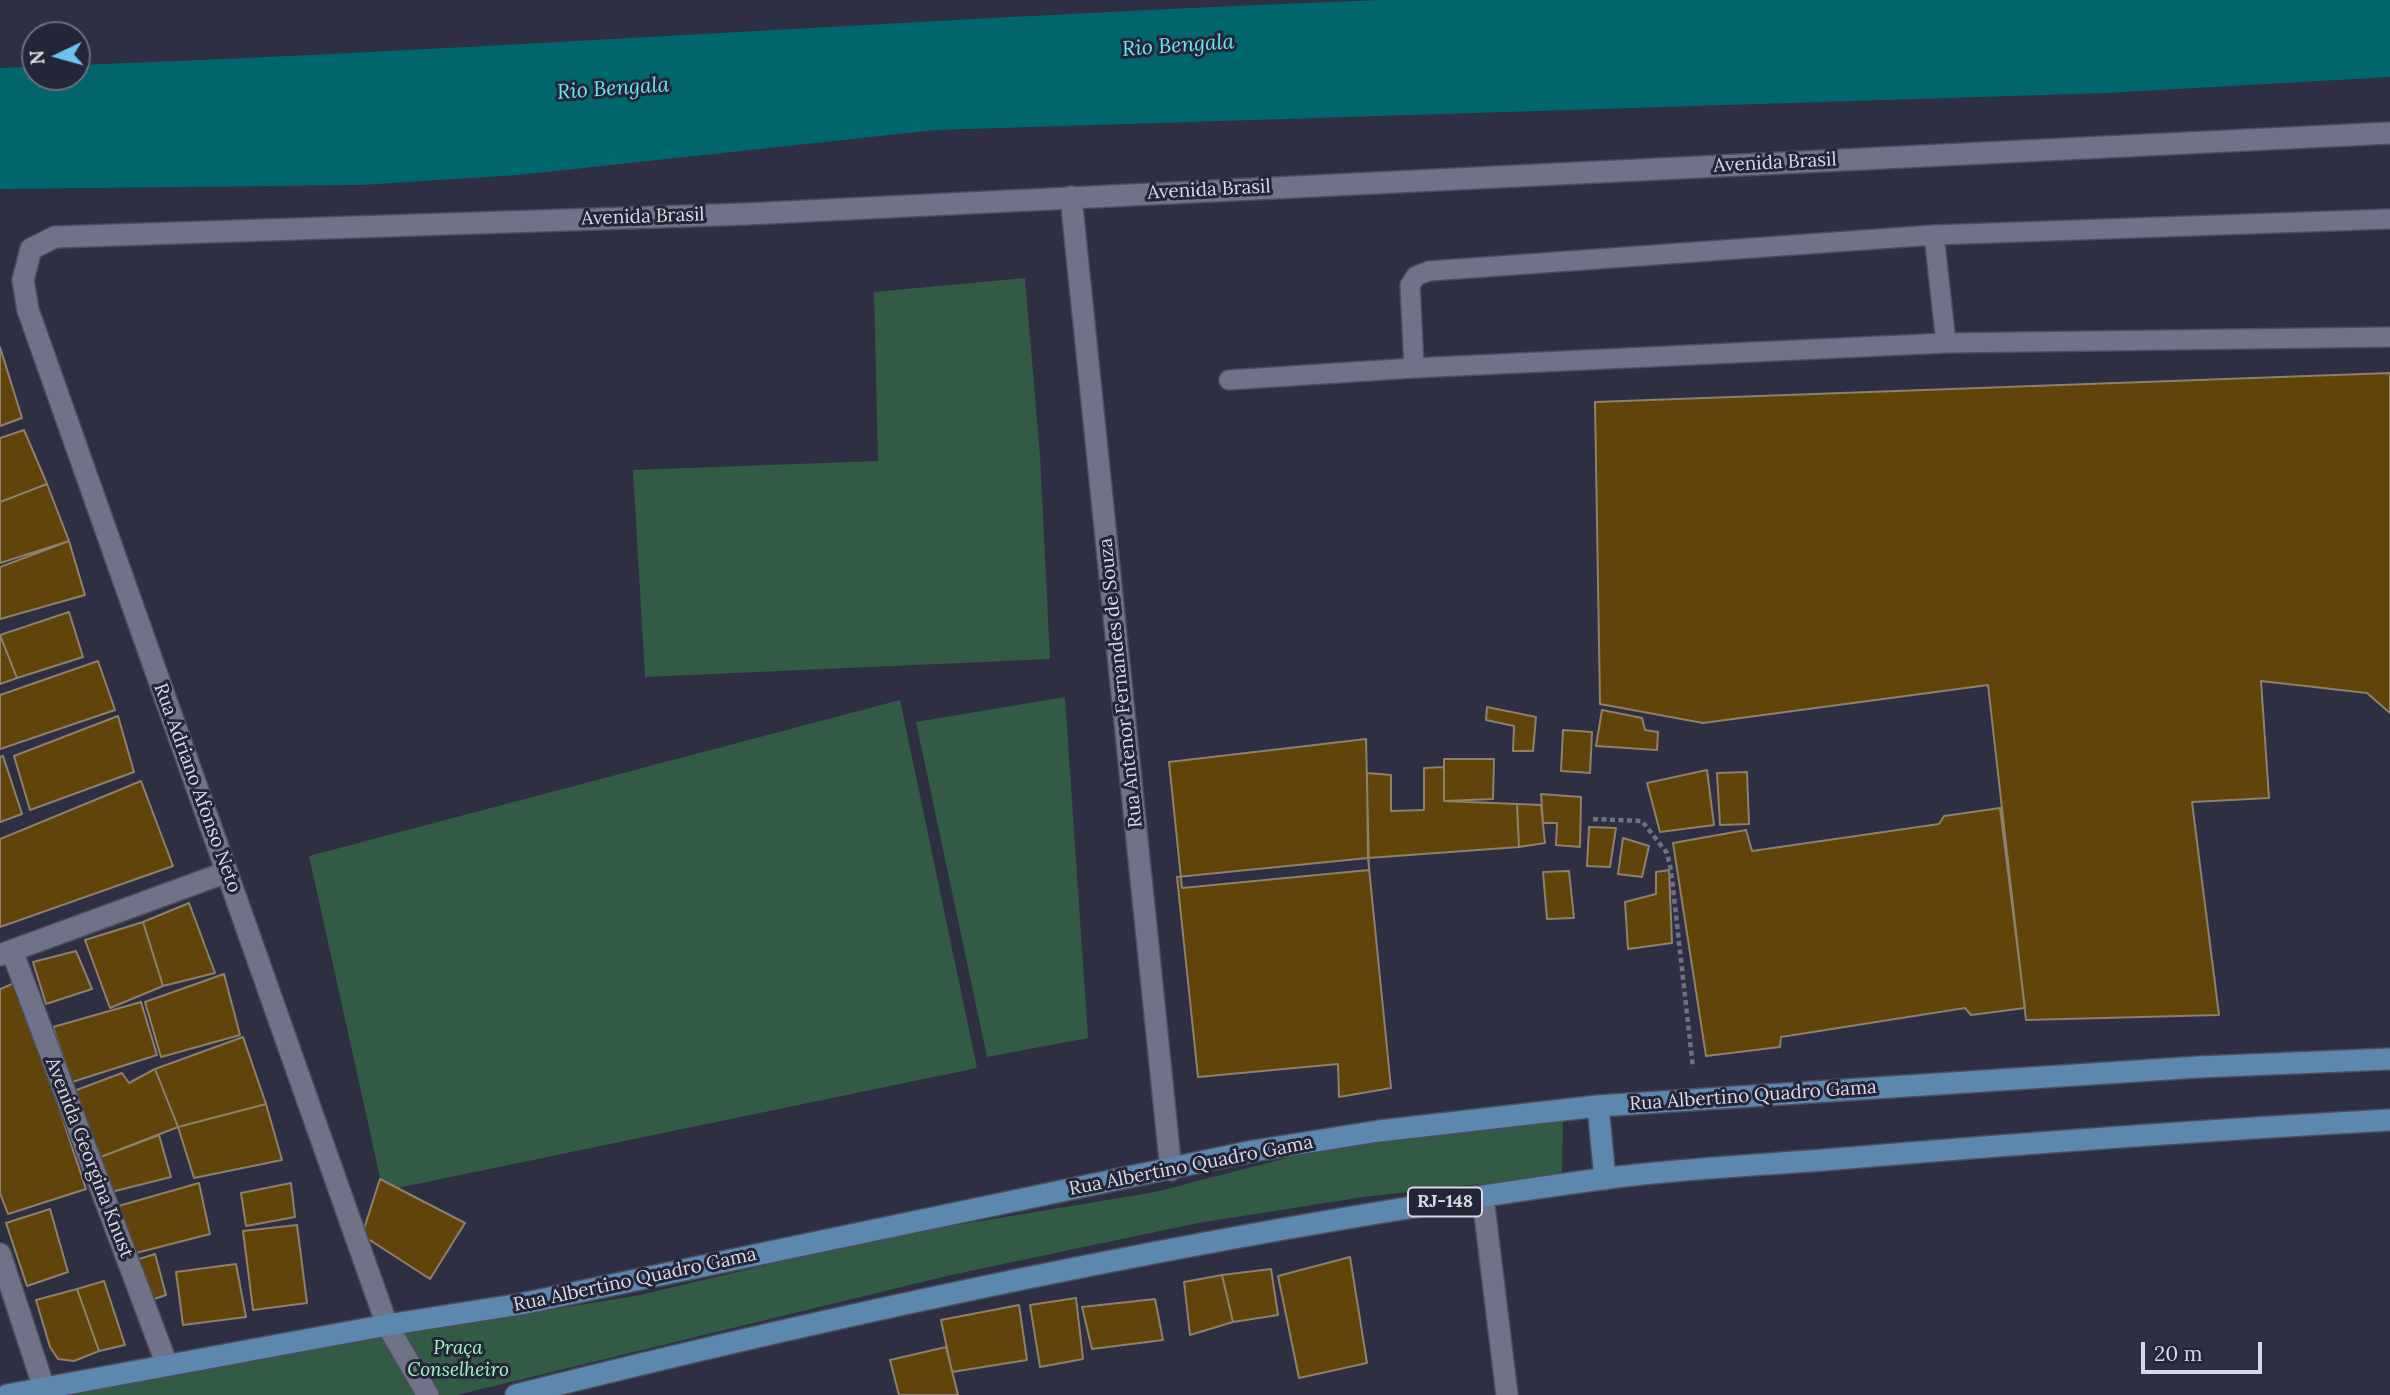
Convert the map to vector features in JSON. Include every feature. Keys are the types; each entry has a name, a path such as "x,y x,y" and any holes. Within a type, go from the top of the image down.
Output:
{"main road":[{"name":"Rua Albertino Quadro Gama","path":"7,1395 387,1325 521,1304 1253,1151 1379,1131 1598,1106 2199,1067 2390,1059"},
{"path":"1598,1106 1605,1179"},
{"name":"RJ-148","path":"516,1395 768,1334 1146,1253 1388,1209 1483,1198 1605,1179 2157,1132 2390,1120"}],"street":[{"name":"Avenida Brasil","path":"31,249 55,237 746,214 2390,133"},
{"name":"Rua Antenor Fernandes de Souza","path":"1071,197 1171,1170"},
{"name":"Rua Adriano Afonso Neto","path":"31,249 23,280 27,310 387,1325 428,1395"},
{"path":"6,953 227,872"},
{"name":"Avenida Georgina Knust","path":"6,953 167,1365"},
{"path":"1483,1198 1507,1395"},
{"path":"0,1254 44,1388"}],"lane":[{"path":"1414,368 1410,285 1416,276 1429,271 1934,235 2390,219"},
{"path":"1934,235 1946,343"},
{"path":"1229,380 1414,368 1946,343 2390,337"}],"path":[{"path":"1593,819 1642,821 1667,853 1697,1100"}],"green space":[{"path":"1025,278 1040,455 1050,659 645,677 633,470 878,461 874,292"},
{"path":"1065,697 1088,1038 987,1057 916,722"},
{"path":"900,700 977,1068 383,1191 309,856"},
{"name":"Praça Conselheiro","path":"1563,1112 1562,1175 1363,1197 1198,1223 951,1275 457,1395 62,1395 366,1335 368,1340 640,1295 885,1237 1155,1192 1353,1141"}],"water":[{"name":"Rio Bengala","path":"1382,0 2390,0 2390,77 2106,93 936,130 518,175 361,185 0,189 0,68 21,67 21,91 91,91 91,64"}],"building":[{"path":"0,347 22,418 0,426"},
{"path":"2390,373 2390,713 2367,693 2261,681 2269,798 2192,802 2219,1015 2026,1020 1988,685 1703,723 1600,704 1595,402"},
{"path":"24,430 47,484 0,502 0,438"},
{"path":"47,484 69,541 0,563 0,502"},
{"path":"69,541 85,595 0,619 0,567"},
{"path":"69,612 83,657 17,678 0,635"},
{"path":"0,635 17,678 0,684"},
{"path":"98,661 115,710 0,749 0,695"},
{"path":"1487,707 1536,717 1533,751 1513,751 1514,726 1486,720"},
{"path":"1602,710 1642,718 1645,730 1658,732 1657,750 1596,746"},
{"path":"118,716 134,772 30,810 14,756"},
{"path":"1563,730 1592,732 1590,773 1561,771"},
{"path":"1366,739 1369,870 1182,888 1169,762"},
{"path":"3,756 22,814 0,822 0,757"},
{"path":"1444,759 1494,759 1493,799 1444,801"},
{"path":"1444,767 1444,801 1517,804 1519,847 1368,858 1367,773 1391,775 1391,811 1424,810 1424,768"},
{"path":"1707,770 1714,825 1660,832 1647,783"},
{"path":"1747,772 1749,824 1720,825 1717,773"},
{"path":"141,781 173,866 0,927 0,839"},
{"path":"1541,794 1581,797 1580,847 1556,845 1557,823 1543,823"},
{"path":"1517,804 1541,805 1545,843 1519,847"},
{"path":"2000,808 2025,1008 1971,1015 1965,1008 1781,1037 1780,1047 1706,1056 1673,843 1746,830 1752,851 1939,824 1944,816"},
{"path":"1589,827 1616,828 1610,867 1587,866"},
{"path":"1623,838 1649,846 1642,877 1618,874"},
{"path":"1368,858 1391,1088 1339,1097 1338,1064 1198,1077 1177,877"},
{"path":"1669,870 1672,943 1628,949 1625,902 1656,894 1656,872"},
{"path":"1569,871 1574,918 1547,919 1543,872"},
{"path":"189,903 215,973 163,986 143,922"},
{"path":"143,922 163,986 110,1008 85,940"},
{"path":"76,951 92,989 46,1004 33,962"},
{"path":"224,974 240,1035 161,1057 145,1002"},
{"path":"17,982 86,1189 8,1214 0,1193 0,989"},
{"path":"141,1002 157,1055 72,1082 53,1027"},
{"path":"243,1037 266,1104 178,1127 155,1069"},
{"path":"155,1069 178,1127 98,1158 74,1091 122,1073 129,1083"},
{"path":"266,1104 282,1160 194,1178 178,1127"},
{"path":"159,1135 171,1177 111,1192 98,1158"},
{"path":"380,1179 465,1223 430,1279 362,1235"},
{"path":"199,1183 210,1234 132,1254 115,1207"},
{"path":"291,1183 295,1217 246,1226 241,1193"},
{"path":"50,1209 68,1272 27,1286 6,1223"},
{"path":"297,1225 307,1303 253,1310 243,1231"},
{"path":"155,1254 166,1295 151,1300 136,1260"},
{"path":"1350,1257 1367,1363 1299,1378 1278,1276"},
{"path":"236,1264 246,1317 183,1325 176,1272"},
{"path":"1271,1269 1278,1315 1233,1322 1222,1275"},
{"path":"1222,1275 1233,1322 1190,1335 1184,1282"},
{"path":"104,1281 125,1345 99,1351 77,1289"},
{"path":"77,1289 99,1351 74,1361 58,1359 50,1347 36,1300"},
{"path":"1076,1298 1083,1359 1040,1367 1030,1305"},
{"path":"1155,1299 1163,1340 1092,1349 1082,1307"},
{"path":"1019,1305 1027,1360 952,1372 941,1320"},
{"path":"946,1347 958,1395 899,1395 890,1360"}]}
